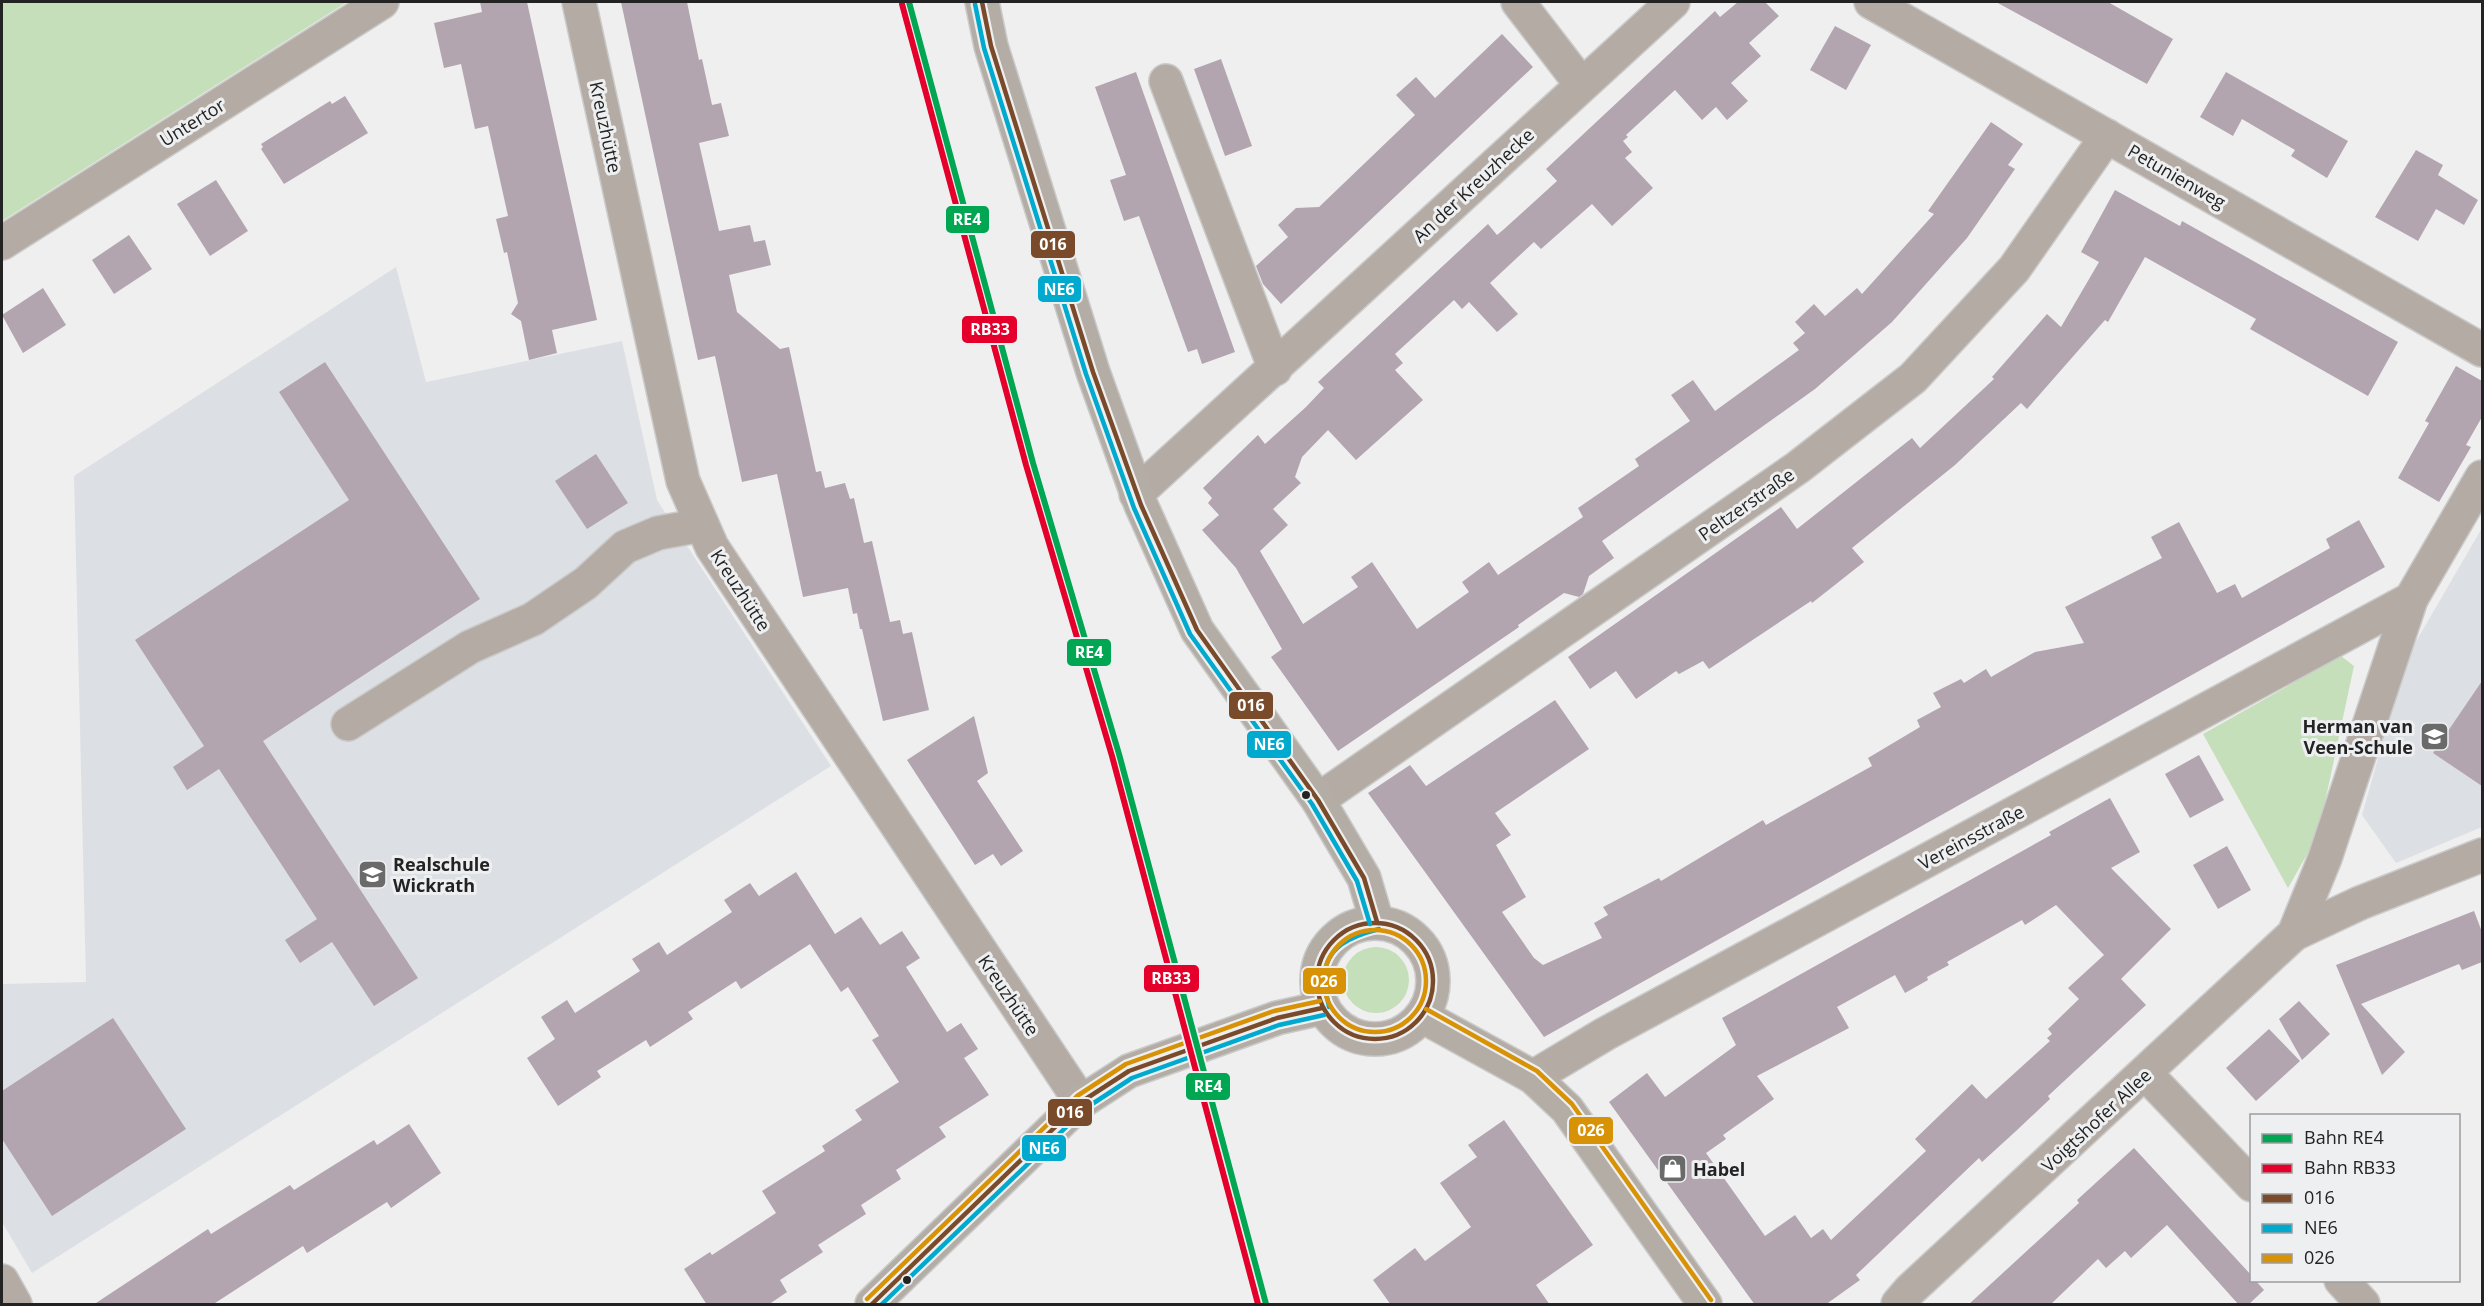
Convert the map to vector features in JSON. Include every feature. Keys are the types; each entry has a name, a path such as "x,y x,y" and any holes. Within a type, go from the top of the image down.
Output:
{"main road":[{"path":"982,2 991,46 1086,350 1136,494 1197,630 1318,800 1364,878 1377,922"},
{"path":"1377,922 1398,927 1416,938 1428,956 1434,976 1432,997 1422,1016 1405,1032 1382,1040 1358,1037 1337,1026 1322,1008 1316,978 1326,949 1348,929 1377,922"},
{"path":"872,1305 1081,1102 1129,1071 1277,1018 1322,1008"},
{"path":"1422,1016 1533,1077 1567,1109 1705,1305"}],"street":[{"name":"Untertor","path":"2,243 382,2"},
{"name":"Kreuzhütte","path":"579,2 683,481 712,547 1081,1102"},
{"path":"1518,2 1581,84"},
{"name":"An der Kreuzhecke","path":"1136,494 1673,2"},
{"name":"Petunienweg","path":"1871,2 2482,350"},
{"path":"1166,81 1275,369"},
{"name":"Peltzerstraße","path":"1318,800 1797,468 1913,378 2014,269 2107,136"},
{"name":"Voigtshofer Allee","path":"2294,934 2325,858 2411,599 2482,477"},
{"path":"348,724 470,646 533,619 586,583 625,547 658,533 702,525"},
{"name":"Vereinsstraße","path":"1533,1077 1615,1028 2411,599"},
{"name":"Voigtshofer Allee","path":"1898,1305 1910,1290 2146,1074 2294,934 2360,903 2482,855"},
{"path":"2146,1074 2250,1183"},
{"path":"2,1281 15,1305"},
{"path":"2342,1282 2363,1305"}],"shaded area":[{"name":"Realschule Wickrath","path":"396,267 426,382 622,341 657,500 831,766 32,1273 2,1222 2,984 86,982 74,476"},
{"name":"Herman van Veen-Schule","path":"2482,528 2482,827 2396,863 2362,815 2407,657"}],"green space":[{"path":"2,2 347,2 2,221"},
{"path":"2341,656 2354,666 2318,835 2288,888 2203,734"},
{"path":"1369,947 1383,947 1395,952 1404,961 1409,980 1407,993 1400,1004 1383,1013 1369,1013 1357,1008 1348,999 1343,987 1343,973 1348,961 1357,952"}],"building":[{"path":"480,2 527,2 597,320 552,330 557,353 529,360 521,321 511,314 518,303 507,252 504,253 496,219 508,216 488,126 475,129 461,64 444,68 434,23 482,12"},
{"path":"621,2 687,2 699,60 702,59 712,105 721,103 729,136 699,143 719,231 750,225 754,242 765,240 771,265 729,275 737,312 780,349 789,347 816,472 821,471 825,488 845,483 850,499 854,498 864,543 872,541 890,622 900,620 903,634 912,632 929,710 883,721 862,629 860,629 857,613 853,614 848,588 803,597 777,474 742,482 715,356 698,360"},
{"path":"1738,2 1765,2 1779,16 1749,43 1761,56 1731,83 1748,101 1727,120 1716,107 1702,120 1675,90 1626,135 1628,137 1623,141 1632,152 1625,158 1653,188 1612,226 1592,204 1541,249 1534,242 1490,283 1518,314 1497,332 1469,302 1462,309 1454,300 1395,354 1403,363 1395,370 1423,400 1356,460 1328,430 1302,457 1295,477 1301,483 1273,509 1288,525 1260,551 1303,624 1358,587 1351,577 1372,562 1417,629 1469,592 1462,582 1489,562 1498,575 1583,517 1578,508 1639,466 1635,459 1690,421 1671,395 1693,380 1715,411 1799,350 1793,343 1805,333 1795,322 1814,304 1825,316 1857,288 1862,294 1934,214 1928,211 1991,122 2023,144 2008,165 2015,169 1967,238 1892,322 1815,389 1602,541 1614,558 1589,576 1583,594 1579,597 1564,593 1518,625 1519,627 1338,751 1271,657 1282,649 1236,568 1202,530 1219,515 1208,503 1212,498 1203,488 1258,435 1265,444 1306,407 1324,388 1318,382 1488,224 1497,235 1557,181 1546,169 1715,11 1720,17"},
{"path":"1996,2 2108,2 2173,39 2147,84"},
{"path":"1835,26 1871,45 1846,90 1810,70"},
{"path":"1502,34 1533,67 1281,304 1263,284 1256,266 1288,237 1278,225 1296,208 1319,207 1415,115 1396,95 1416,77 1435,98"},
{"path":"1221,59 1252,146 1225,156 1194,69"},
{"path":"1136,72 1235,352 1202,364 1197,349 1188,352 1139,216 1124,221 1110,180 1126,175 1095,87"},
{"path":"2226,72 2348,141 2327,178 2291,156 2295,150 2242,119 2233,136 2200,117"},
{"path":"345,96 368,133 284,184 261,149 263,147 261,144 330,101 332,104"},
{"path":"2416,150 2443,165 2438,175 2478,200 2464,225 2436,209 2418,241 2375,217"},
{"path":"216,180 248,231 210,256 177,204"},
{"path":"2115,190 2180,226 2182,221 2398,342 2368,396 2250,329 2256,319 2145,257 2108,322 2105,320 2027,409 2021,403 1955,465 1852,548 1864,562 1812,603 1811,601 1709,669 1703,661 1679,674 1676,671 1636,699 1616,671 1590,689 1568,657 1781,507 1797,529 1912,438 1920,448 1994,379 1992,377 2047,314 2061,327 2099,262 2081,252"},
{"path":"129,235 152,269 114,294 92,260"},
{"path":"43,288 66,325 23,353 2,315"},
{"path":"325,362 480,599 263,741 418,978 374,1006 332,942 300,963 285,940 317,919 219,769 187,790 173,767 204,746 135,640 349,500 279,392"},
{"path":"2456,366 2482,381 2482,417 2466,445 2471,447 2439,502 2398,478 2429,423 2425,421"},
{"path":"596,454 628,503 587,529 555,481"},
{"path":"2359,520 2385,567 1544,1037 1368,793 1410,765 1426,786 1555,700 1589,749 1495,813 1511,835 1496,845 1526,897 1502,912 1534,958 1543,965 1602,938 1594,923 1608,915 1603,907 1659,878 1661,881 1763,820 1766,825 1872,766 1868,758 1920,727 1917,720 1941,707 1933,693 1961,679 1964,683 1986,669 1991,677 2035,652 2084,643 2065,607 2162,558 2151,537 2179,522 2217,593 2235,584 2242,598 2330,548 2326,539"},
{"path":"2482,681 2482,786 2433,753"},
{"path":"974,716 988,773 977,781 1023,851 1001,866 993,854 975,865 907,760"},
{"path":"2199,755 2224,800 2190,818 2165,774"},
{"path":"2110,798 2140,852 2111,868 2171,929 2121,979 2146,1005 2048,1096 2050,1099 2016,1131 1982,1162 1979,1158 1856,1275 1860,1280 1825,1305 1755,1305 1609,1102 1647,1073 1665,1097 1736,1045 1722,1018 2051,835 2049,832","holes":["2056,905 2104,955 2068,988 2079,999 2048,1029 2052,1034 2047,1038 2050,1041 1986,1099 1972,1084 1915,1139 1926,1151 1831,1240 1823,1229 1811,1238 1795,1215 1765,1236 1706,1153 1726,1139 1723,1135 1774,1099 1757,1076 1849,1028 1837,1007 1895,975 1905,993 1949,965 1947,962 2022,920 2025,925"]},
{"path":"2227,846 2251,890 2218,909 2193,865"},
{"path":"796,872 835,934 861,917 880,945 902,931 920,958 906,967 947,1032 961,1023 978,1049 964,1058 989,1095 939,1127 946,1137 896,1170 901,1179 861,1205 866,1214 818,1245 823,1252 780,1280 787,1292 768,1305 707,1305 684,1269 710,1252 712,1255 776,1213 762,1191 825,1151 822,1146 862,1120 855,1110 899,1082 872,1040 879,1036 848,987 841,992 810,944 741,989 736,981 688,1012 693,1019 650,1047 646,1040 597,1071 601,1077 558,1106 527,1058 555,1039 541,1017 567,1000 575,1013 640,971 632,959 659,942 667,955 732,912 724,900 750,883 759,896"},
{"path":"2474,911 2482,932 2482,962 2462,970 2459,964 2361,1004 2405,1052 2382,1075 2336,965"},
{"path":"2299,1001 2330,1034 2302,1060 2279,1019"},
{"path":"113,1018 186,1129 52,1216 2,1139 2,1091"},
{"path":"2269,1029 2300,1061 2256,1101 2226,1068"},
{"path":"1504,1120 1593,1245 1536,1285 1550,1305 1391,1305 1373,1280 1415,1248 1425,1261 1471,1227 1440,1183 1477,1157 1468,1145"},
{"path":"409,1124 441,1173 391,1208 387,1202 307,1253 303,1246 212,1305 93,1305 208,1229 211,1234 290,1185 294,1190 374,1140 377,1145"},
{"path":"2134,1148 2250,1274 2250,1282 2257,1282 2264,1290 2248,1305 2239,1305 2167,1225 2131,1258 2125,1251 2106,1268 2098,1259 2050,1305 1968,1305 2079,1203 2077,1200"}],"rail line":[{"name":"RE4","path":"909,2 1033,463 1119,754 1266,1304"},
{"name":"RB33","path":"902,4 1026,465 1112,756 1258,1304"}],"transit line":[{"name":"016","path":"982,2 991,46 1093,372 1141,505 1197,630 1318,800 1364,878 1377,922"},
{"name":"NE6","path":"975,4 984,48 1086,374 1134,508 1190,634 1312,804 1357,881 1370,924"},
{"name":"016","path":"1375,923 1397,927 1416,940 1429,959 1433,981 1429,1003 1416,1022 1397,1035 1375,1039 1353,1035 1334,1022 1321,1003 1317,981 1321,959 1334,940 1353,927 1375,923"},
{"name":"NE6","path":"1329,1007 1324,982 1329,958 1350,939 1379,929"},
{"name":"026","path":"1375,930 1394,934 1411,945 1422,962 1426,981 1422,1000 1411,1017 1394,1028 1375,1032 1356,1028 1339,1017 1328,1000 1324,981 1328,962 1339,945 1356,934 1375,930"},
{"name":"026","path":"867,1299 1077,1096 1126,1064 1274,1011 1320,1001"},
{"name":"016","path":"872,1304 1081,1102 1129,1071 1277,1018 1322,1008"},
{"name":"026","path":"1426,1009 1537,1071 1572,1104 1711,1300"},
{"name":"NE6","path":"882,1304 1086,1108 1132,1078 1279,1025 1324,1015"}],"place":[{"name":"Herman van Veen-Schule","path":"2434,736"},
{"name":"Realschule Wickrath","path":"372,874"},
{"name":"Habel","path":"1672,1169"}]}
